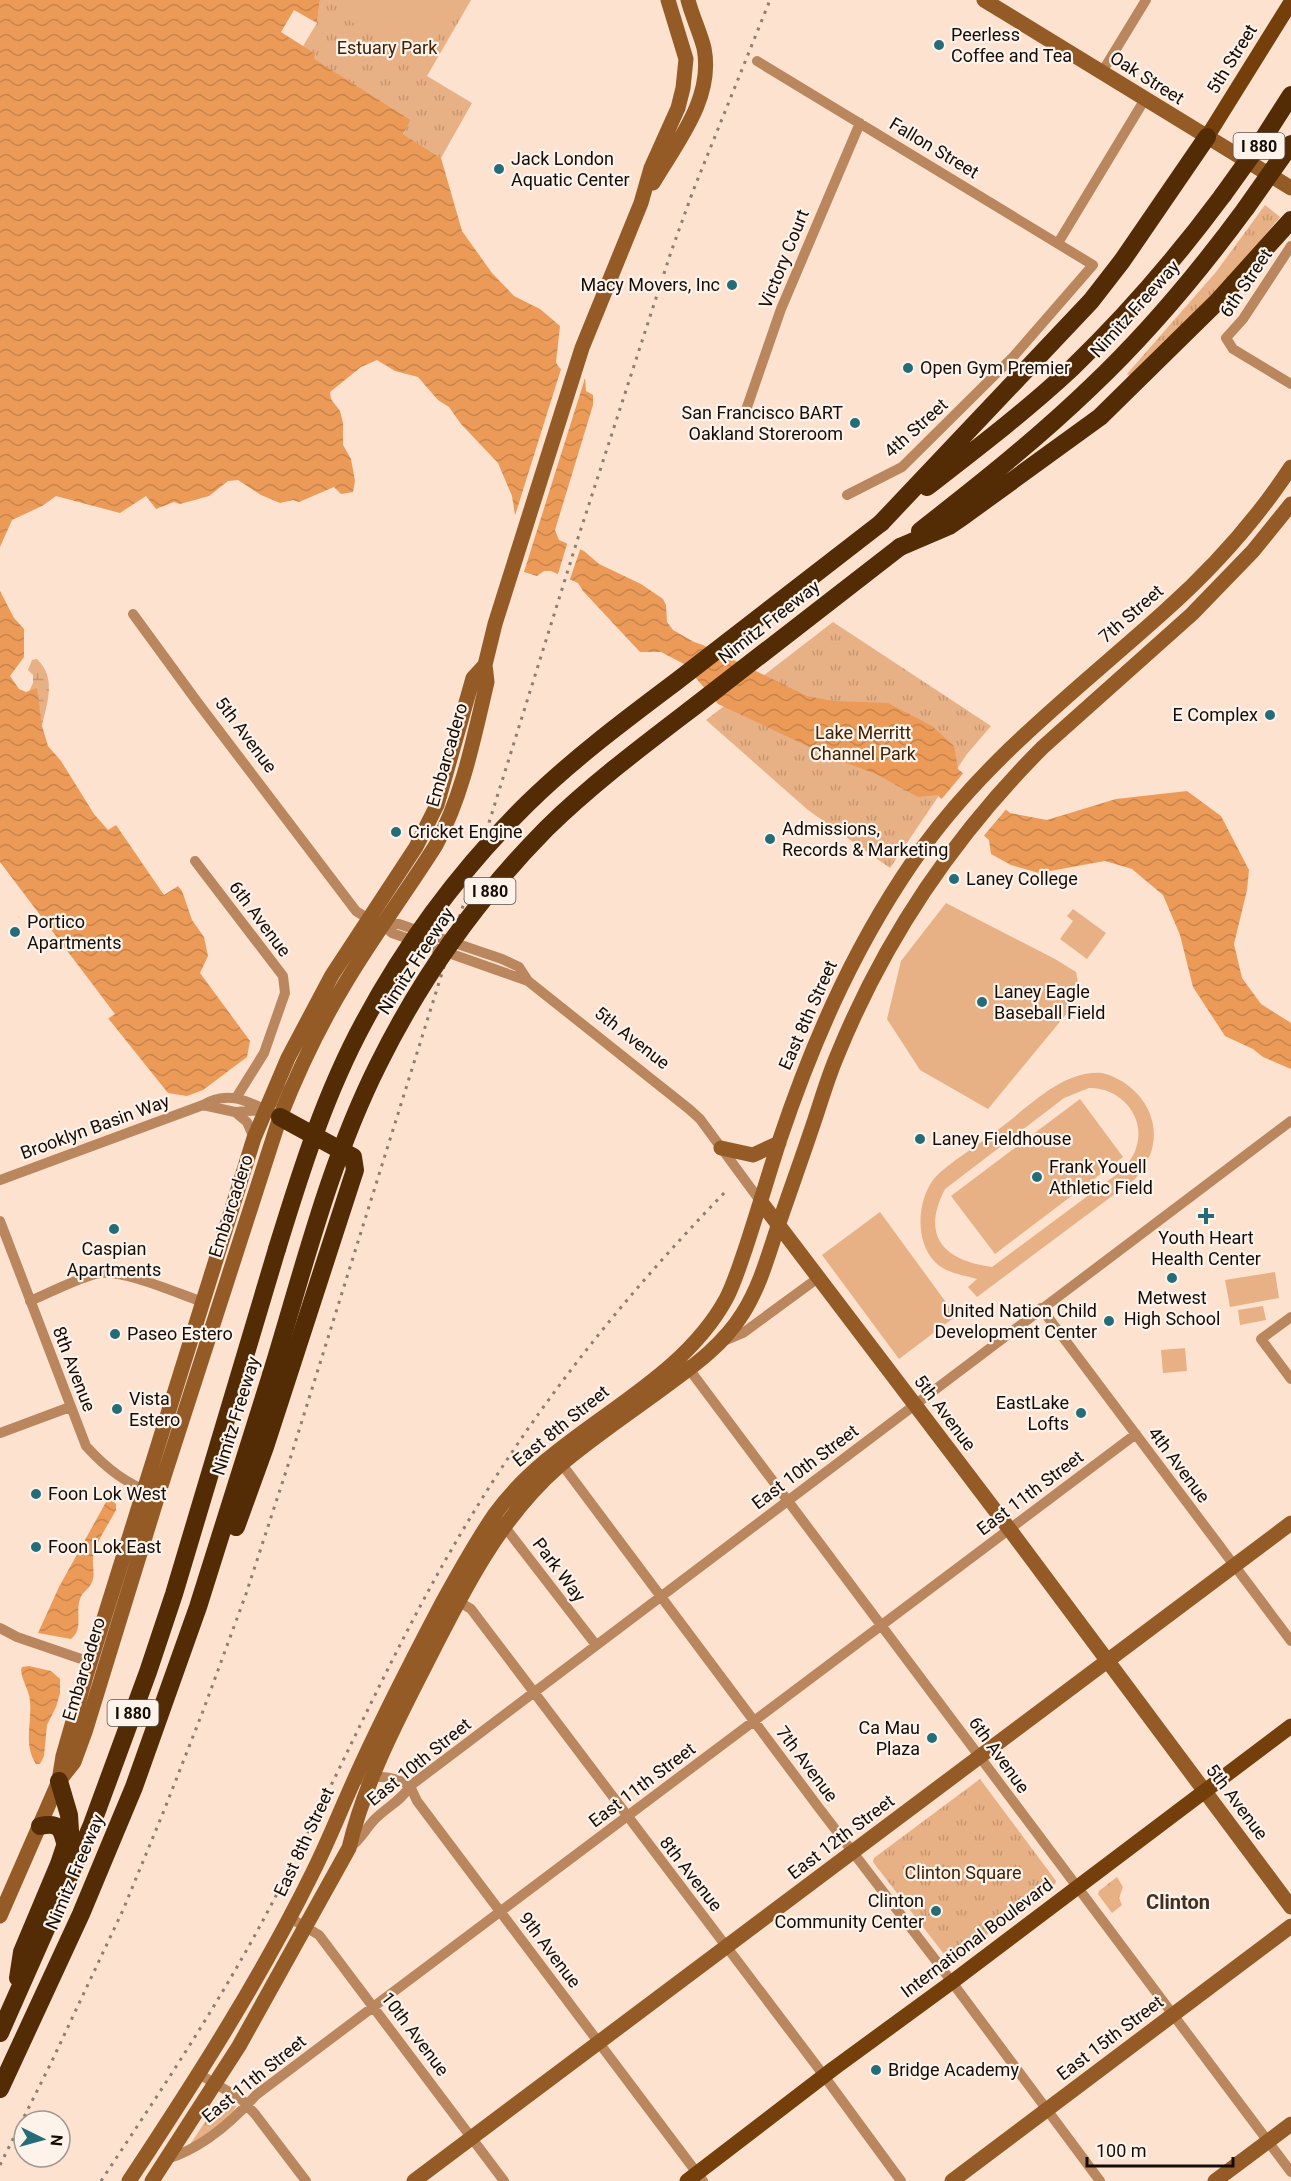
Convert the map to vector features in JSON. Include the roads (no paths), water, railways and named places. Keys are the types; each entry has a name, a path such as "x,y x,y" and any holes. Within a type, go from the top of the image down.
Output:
{"highway":[{"name":"Nimitz Freeway","path":"0,2032 91,1827 174,1594 300,1175 337,1078 385,986 442,901 510,822 574,762 987,441 1077,363 1155,280 1223,195 1291,95"},
{"path":"880,523 1091,301 1122,261 1207,137"},
{"name":"Nimitz Freeway","path":"0,2088 81,1914 134,1787 171,1687 215,1557 333,1175 359,1106 407,1011 440,957 465,923 534,842 596,784 1005,464 1092,387 1171,302 1246,208 1291,144"},
{"path":"900,547 957,520 1100,417 1216,302 1291,220"},
{"path":"171,1687 212,1593 250,1490 355,1170 353,1157 273,1114"},
{"path":"13,2005 22,1952 66,1847 70,1831 69,1815 59,1781"},
{"path":"40,1826 54,1825 59,1828 63,1832 66,1847"}],"main road":[{"path":"641,203 651,168 678,108 686,73 683,44 668,0"},
{"path":"641,203 695,113 703,92 704,49 688,0"},
{"name":"Oak Street","path":"992,2 1291,188"},
{"name":"5th Street","path":"1207,137 1291,2"},
{"name":"Embarcadero","path":"59,1781 74,1762 85,1732 202,1302 254,1138 294,1084 345,983 425,863 445,828 458,794 487,682 485,665 508,582 582,348 641,203"},
{"name":"7th Street","path":"982,776 1026,732 1169,608 1210,567 1249,525 1291,467"},
{"name":"East 8th Street","path":"129,2181 250,1991 290,1918 328,1841 352,1783 404,1678 499,1520 524,1500 558,1459 685,1363 719,1344 733,1329 761,1278 837,1056 902,924 963,836 1002,790 1043,747 1192,614 1253,551 1291,504"},
{"name":"Embarcadero","path":"0,1916 59,1781 63,1756 90,1662 269,1149 273,1114 288,1058 311,1014 368,918 428,826 445,778 473,678 485,665"},
{"name":"East 8th Street","path":"685,1363 724,1303 738,1271 779,1143 824,1022 853,962 898,885 943,822 982,776"},
{"path":"721,1148 753,1155 779,1143"},
{"name":"5th Avenue","path":"761,1202 1010,1530 1291,1907"},
{"name":"East 12th Street","path":"414,2181 1291,1523"},
{"name":"East 8th Street","path":"152,2181 261,2008 349,1848 357,1815 372,1777 453,1598"},
{"name":"International Boulevard","path":"696,2178 823,2076 952,1982 1291,1726"},
{"name":"East 15th Street","path":"952,2181 1291,1926"},
{"path":"1215,2181 1291,2124"}],"street":[{"path":"1102,72 1146,0"},
{"name":"Fallon Street","path":"757,61 1093,265"},
{"path":"1058,243 1145,99"},
{"name":"Victory Court","path":"746,410 784,300 860,123"},
{"name":"6th Street","path":"1291,246 1243,319 1226,338 1233,349 1291,384"},
{"name":"4th Street","path":"847,495 902,467 1013,357 1093,265"},
{"name":"5th Avenue","path":"133,614 354,908 368,918 383,924 392,933 528,981 689,1109 761,1202"},
{"name":"6th Avenue","path":"195,861 282,976 285,993 264,1053 236,1098"},
{"name":"Brooklyn Basin Way","path":"0,1180 202,1105 214,1098 236,1098"},
{"path":"236,1098 273,1114"},
{"path":"202,1105 235,1112 273,1114"},
{"path":"235,1112 247,1122 254,1138"},
{"name":"East 10th Street","path":"349,1848 378,1816 404,1796 410,1785 1291,1121"},
{"name":"8th Avenue","path":"0,1221 86,1446 100,1462 123,1480 151,1492"},
{"path":"30,1301 98,1273 111,1273 127,1276 202,1302"},
{"name":"East 8th Street","path":"719,1344 742,1333 818,1278"},
{"name":"4th Avenue","path":"1041,1308 1291,1641"},
{"path":"1291,1317 1261,1339 1291,1379"},
{"name":"6th Avenue","path":"685,1363 1291,2172"},
{"path":"0,1432 70,1407"},
{"name":"East 11th Street","path":"167,2158 195,2148 238,2115 256,2095 1136,1434"},
{"name":"7th Avenue","path":"558,1459 1100,2181"},
{"name":"Park Way","path":"499,1520 596,1645"},
{"name":"8th Avenue","path":"453,1598 471,1609 901,2181"},
{"path":"0,1628 17,1637 90,1662"},
{"path":"352,1783 372,1777 394,1778 410,1785"},
{"name":"9th Avenue","path":"410,1785 417,1801 600,2042 696,2178"},
{"name":"10th Avenue","path":"290,1918 319,1935 504,2181"},
{"path":"199,2074 241,2099 306,2181"}],"water":[{"path":"0,0 320,0 317,23 303,46 315,54 314,59 411,120 403,134 441,158 462,231 492,273 514,296 540,309 560,326 556,362 564,371 585,378 586,391 593,395 593,405 555,530 559,540 584,551 599,564 641,584 663,599 666,605 667,622 673,630 694,642 807,696 833,701 888,703 932,726 954,746 958,769 1010,813 1047,820 1116,799 1187,791 1221,816 1249,870 1247,890 1234,944 1242,978 1261,1004 1291,1023 1291,1069 1225,1036 1193,987 1180,935 1163,895 1132,869 1105,861 1039,873 1011,865 991,854 989,840 937,795 918,797 876,774 833,758 718,704 684,664 661,652 640,652 578,583 551,571 544,571 537,576 524,572 512,496 498,463 461,424 449,407 438,400 418,377 395,371 377,360 361,367 330,392 331,399 340,411 343,423 343,445 351,459 355,481 353,492 341,494 334,487 299,502 293,500 280,503 261,495 238,480 228,481 209,496 180,504 174,502 156,509 146,496 120,513 56,496 42,506 12,520 0,547"},
{"path":"0,591 14,618 24,629 24,657 10,676 19,689 26,692 37,688 42,726 48,746 61,761 94,814 108,830 116,825 164,895 178,886 182,891 192,920 204,937 208,956 200,973 250,1041 247,1057 203,1090 187,1096 168,1093 55,952 0,899"},
{"path":"112,1500 116,1504 116,1510 93,1557 93,1578 80,1599 75,1635 71,1639 38,1633 59,1587 106,1502"},
{"path":"29,1666 51,1671 60,1679 60,1693 47,1725 44,1756 40,1764 36,1764 30,1749 30,1698 21,1670 22,1667"}],"railway":[{"path":"0,2165 123,1910 203,1711 246,1594 578,538 671,252 693,191 770,0"},
{"path":"101,2181 188,2047 250,1944 295,1859 419,1608 475,1510 531,1424 592,1343 657,1265 727,1190"}],"place":[{"name":"Peerless Coffee and Tea","path":"939,45"},
{"name":"Jack London Aquatic Center","path":"499,169"},
{"name":"Macy Movers, Inc","path":"732,285"},
{"name":"Open Gym Premier","path":"908,368"},
{"name":"San Francisco BART Oakland Storeroom","path":"855,423"},
{"name":"E Complex","path":"1270,715"},
{"name":"Cricket Engine","path":"396,832"},
{"name":"Admissions, Records & Marketing","path":"770,839"},
{"name":"Laney College","path":"954,879"},
{"name":"Portico Apartments","path":"15,932"},
{"name":"Laney Eagle Baseball Field","path":"982,1002"},
{"name":"Laney Fieldhouse","path":"920,1139"},
{"name":"Frank Youell Athletic Field","path":"1037,1177"},
{"name":"Youth Heart Health Center","path":"1206,1216"},
{"name":"Caspian Apartments","path":"114,1229"},
{"name":"Metwest High School","path":"1172,1278"},
{"name":"United Nation Child Development Center","path":"1109,1321"},
{"name":"Paseo Estero","path":"115,1334"},
{"name":"Vista Estero","path":"117,1409"},
{"name":"EastLake Lofts","path":"1081,1413"},
{"name":"Foon Lok West","path":"36,1494"},
{"name":"Foon Lok East","path":"36,1547"},
{"name":"Ca Mau Plaza","path":"932,1738"},
{"name":"Clinton Community Center","path":"936,1911"},
{"name":"Bridge Academy","path":"876,2070"}],"district":[{"name":"Clinton","path":"1178,1902"}],"park label":[{"name":"Estuary Park","path":"387,48"},
{"name":"Lake Merritt Channel Park","path":"863,743"},
{"name":"Clinton Square","path":"963,1873"}]}
